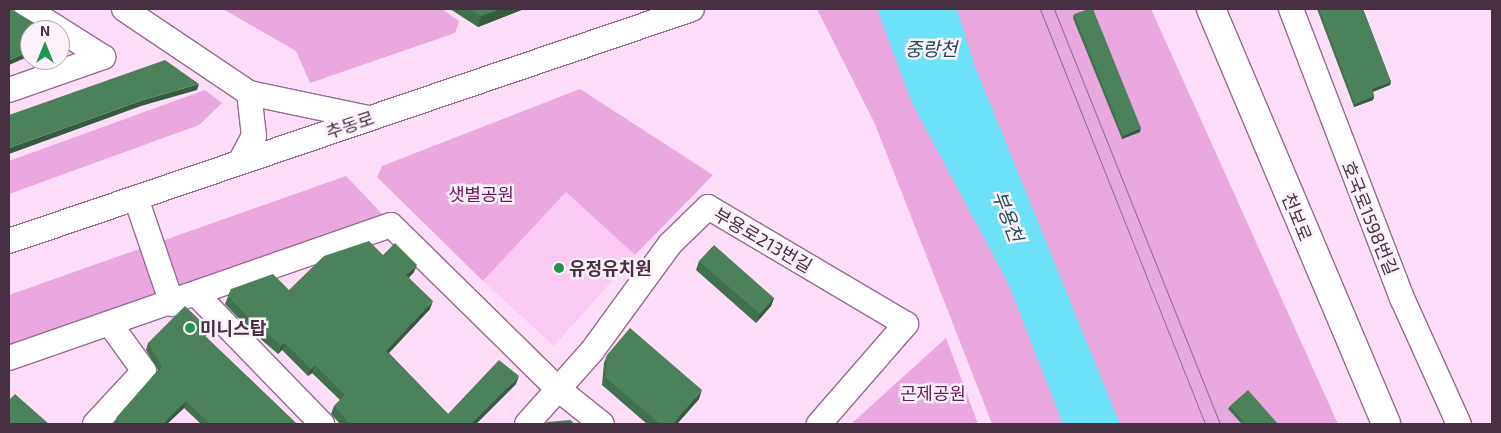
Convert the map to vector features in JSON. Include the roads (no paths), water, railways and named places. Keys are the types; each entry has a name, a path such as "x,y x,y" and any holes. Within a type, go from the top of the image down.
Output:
{"main road":[{"name":"천보로","path":"1211,9 1386,424"}],"street":[{"path":"124,9 249,93 371,118"},
{"name":"추동로","path":"9,241 692,9"},
{"name":"호국로1598번길","path":"1290,9 1402,298 1459,424"},
{"path":"9,90 102,57 31,10"},
{"path":"240,162 254,136 249,93"},
{"path":"136,198 172,304"},
{"name":"부용로213번길","path":"527,424 592,351 670,244 708,207 906,324 819,424"},
{"path":"9,358 172,304 391,225 558,389 602,424"},
{"path":"197,295 322,424"},
{"path":"95,424 144,372 110,324"}],"water":[{"name":"중랑천","path":"877,9 957,9 974,64 1120,424 1063,424 1008,283 912,103"}],"tram line":[{"path":"1040,9 1205,424"},
{"path":"1054,9 1220,424"}],"place":[{"name":"유정유치원","path":"559,268"},
{"name":"미니스탑","path":"190,328"}],"park label":[{"name":"샛별공원","path":"481,194"},
{"name":"곤제공원","path":"933,393"}],"water label":[{"name":"부용천","path":"1008,216"}]}
